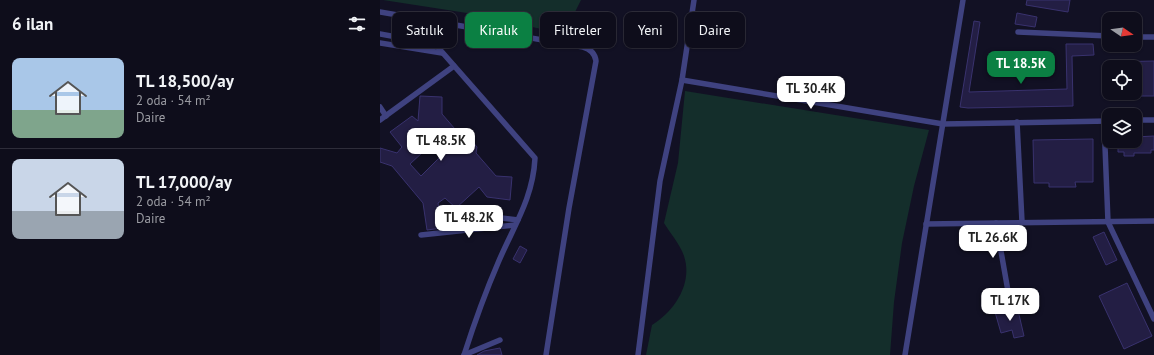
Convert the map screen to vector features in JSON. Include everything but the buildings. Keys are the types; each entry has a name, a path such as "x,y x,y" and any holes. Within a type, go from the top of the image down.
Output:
{"street":[{"path":"638,355 660,181 682,80 694,0"},
{"path":"905,355 963,0"},
{"path":"380,12 583,47 590,50 594,55 596,60 569,208 546,355"},
{"path":"1018,32 1102,36"},
{"path":"380,34 435,44 535,158 530,190 517,223 489,283 464,355"},
{"path":"1142,37 1154,37"},
{"path":"380,43 443,53"},
{"path":"380,120 454,66"},
{"path":"682,80 943,124 1102,121"},
{"path":"380,107 386,116"},
{"path":"1142,120 1154,120"},
{"path":"1017,122 1022,222"},
{"path":"1107,148 1108,222 1154,319"},
{"path":"452,212 517,223"},
{"path":"926,224 1154,221"},
{"path":"421,235 517,223"},
{"path":"996,223 1008,291"},
{"path":"464,355 500,340"}],"green space":[{"path":"383,0 581,0 575,12 540,12 540,29 532,27 532,12 465,13"},
{"path":"685,91 929,130 914,186 902,243 894,302 890,355 646,355 652,325 675,304 684,286 686,276 684,256 664,223 678,163"}]}
